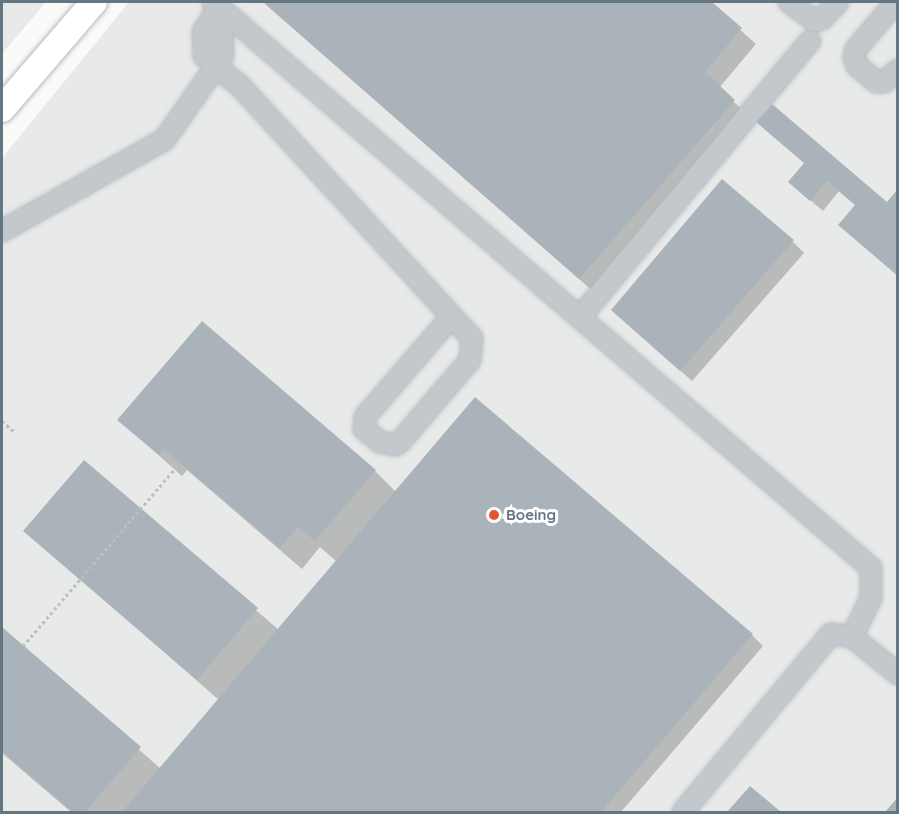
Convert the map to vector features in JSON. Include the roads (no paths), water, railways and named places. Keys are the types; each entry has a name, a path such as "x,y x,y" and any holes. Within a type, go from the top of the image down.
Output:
{"main road":[{"path":"2,110 94,2"}],"street":[{"path":"789,2 815,21 822,19 838,2"},
{"path":"896,2 856,50 854,58 857,66 877,82 884,82 897,70"},
{"path":"452,316 365,417 364,429 380,442 395,445 400,442 470,360 472,338 452,316 240,86 204,56 202,32 217,7 871,568 871,598 852,636"},
{"path":"580,317 810,41"},
{"path":"2,231 165,139 215,65"},
{"path":"682,813 831,634 852,636 897,674"}],"place":[{"name":"Boeing","path":"494,515"}]}
